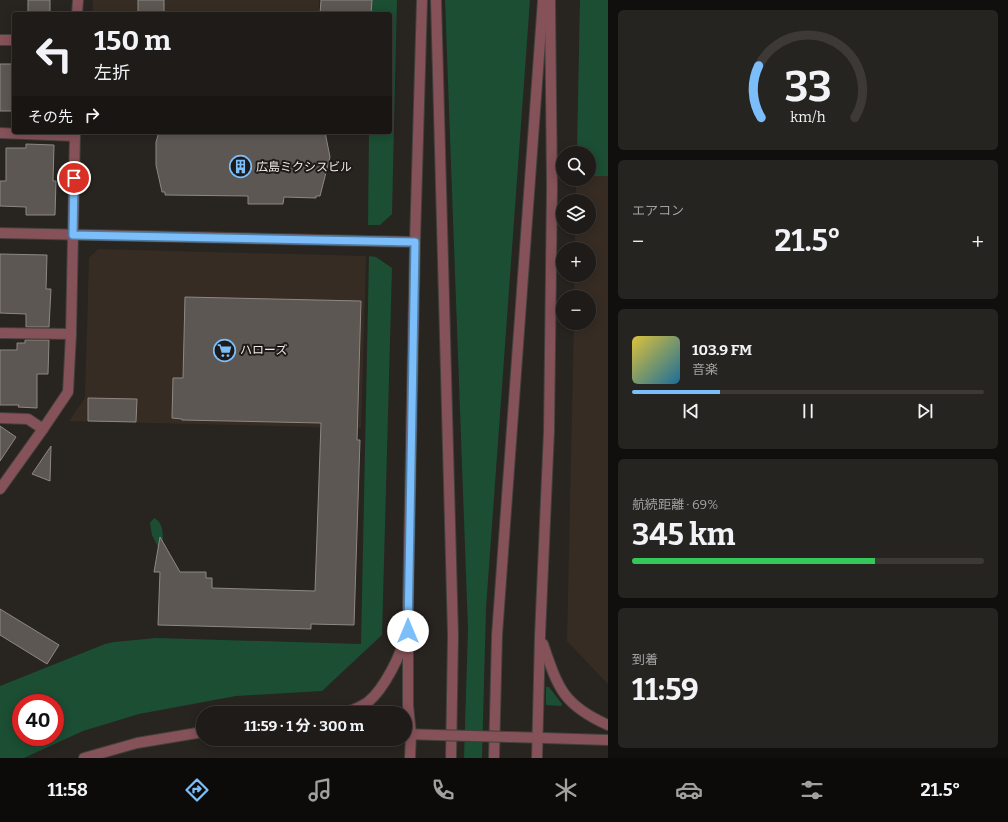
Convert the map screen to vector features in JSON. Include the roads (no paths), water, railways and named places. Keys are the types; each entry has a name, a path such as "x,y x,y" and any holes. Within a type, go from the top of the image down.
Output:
{"street":[{"path":"77,12 78,0"},
{"path":"408,706 408,601 415,242 422,0"},
{"path":"436,0 453,636 450,758"},
{"path":"494,758 497,635 544,0"},
{"path":"537,758 540,636 549,431 552,186 550,0"},
{"path":"0,40 12,40"},
{"path":"0,133 12,133"},
{"path":"0,489 68,392 71,334 75,134"},
{"path":"0,233 415,242"},
{"path":"0,333 71,334"},
{"path":"0,418 28,419 43,429"},
{"path":"362,706 376,694 396,663 405,636 408,601"},
{"path":"540,636 554,677 563,693 581,711 608,725"},
{"path":"84,758 137,743 196,733"},
{"path":"412,734 608,740"},
{"path":"409,746 410,758"}],"place":[{"name":"広島ミクシスビル","path":"240,167"},
{"name":"ハローズ","path":"225,350"}]}
